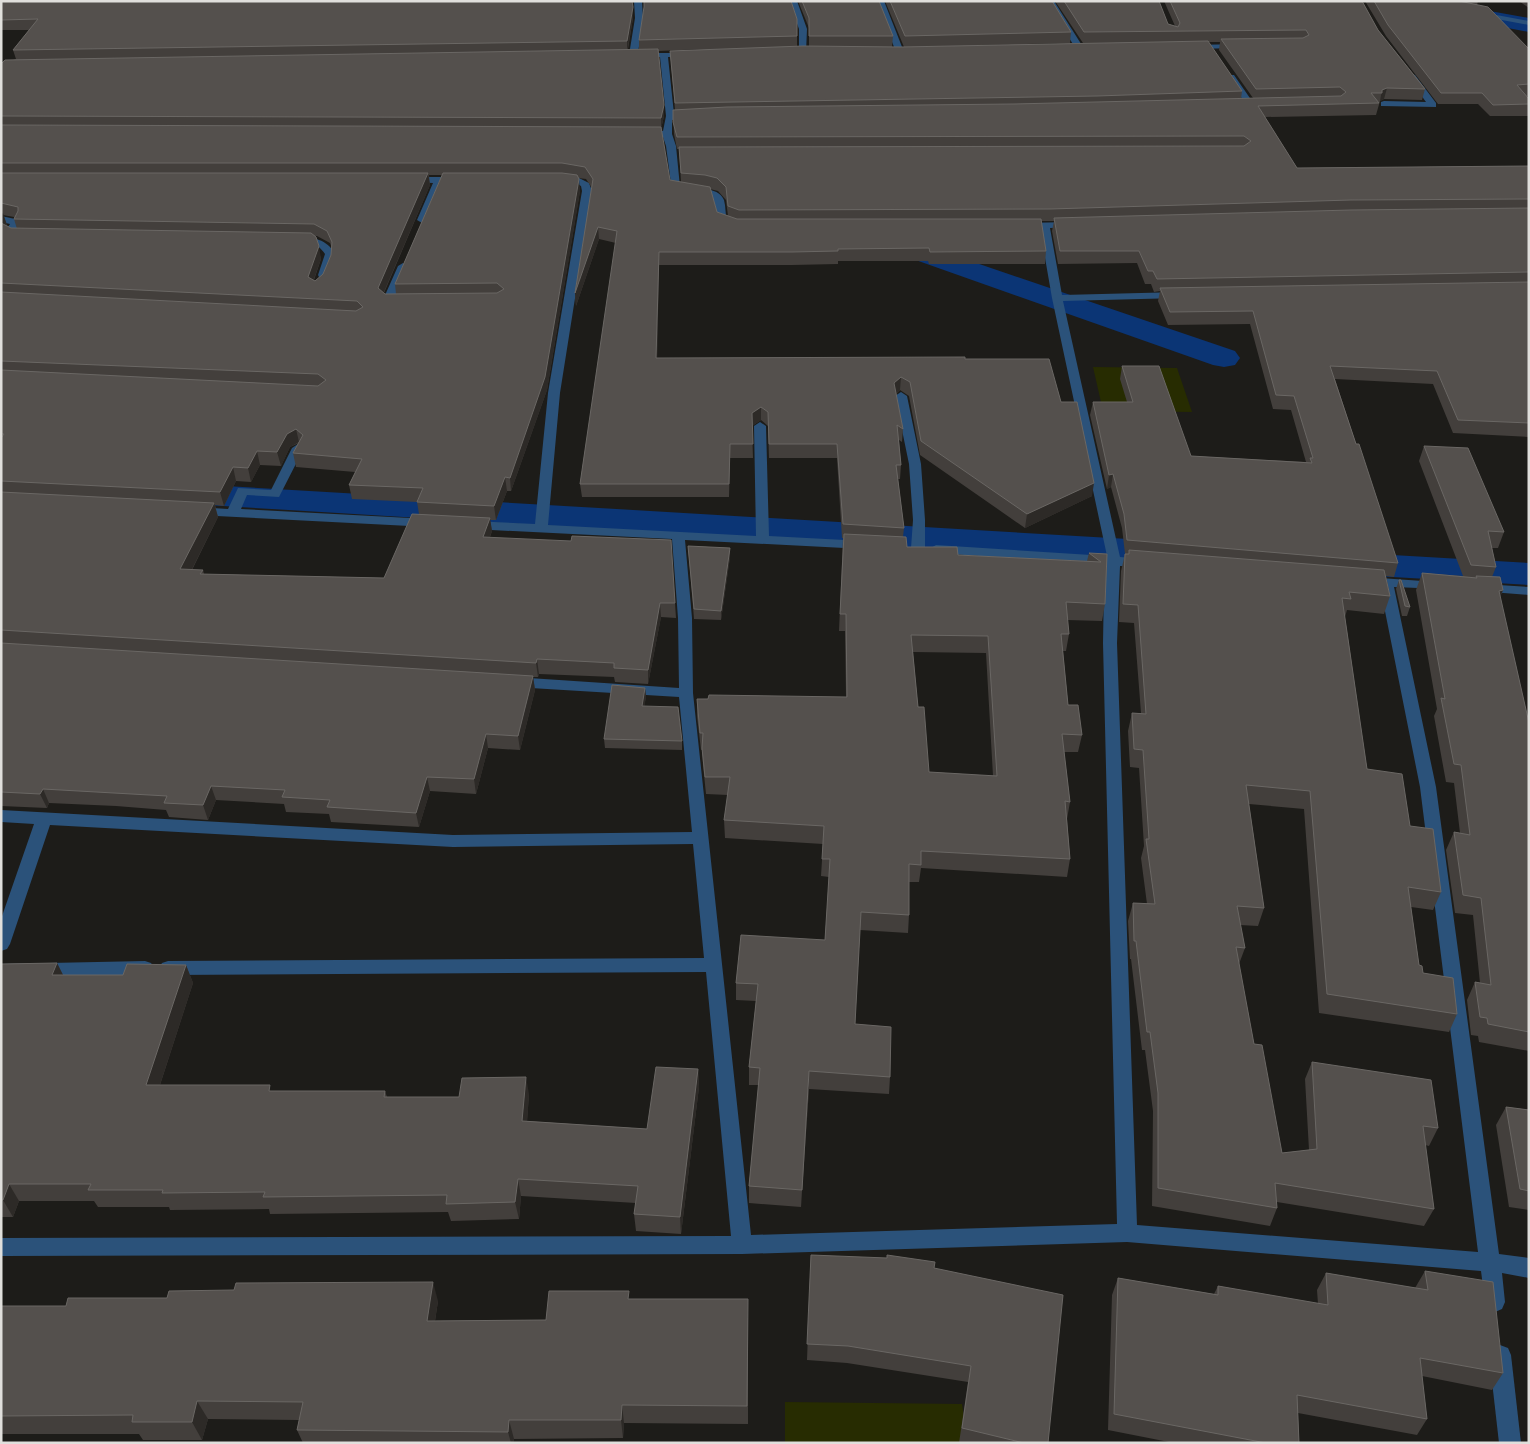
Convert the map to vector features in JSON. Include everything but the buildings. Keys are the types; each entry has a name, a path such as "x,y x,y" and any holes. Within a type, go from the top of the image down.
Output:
{"street":[{"path":"633,55 639,18 638,1"},
{"path":"793,1 803,29 798,51 813,51"},
{"path":"880,1 900,52"},
{"path":"1050,1 1079,47"},
{"path":"1472,12 1529,22"},
{"path":"1182,47 1246,46"},
{"path":"1069,48 1089,47"},
{"path":"1210,47 1216,55"},
{"path":"890,52 910,52"},
{"path":"664,55 670,117 668,119 667,134 677,154 675,189 714,195 718,199 723,222 730,225 748,226"},
{"path":"623,56 702,55"},
{"path":"1227,71 1250,104"},
{"path":"1384,104 1433,105 1409,73"},
{"path":"1237,106 1259,104"},
{"path":"670,117 698,115"},
{"path":"638,134 667,134"},
{"path":"400,180 468,180"},
{"path":"417,232 439,180"},
{"path":"541,525 554,393 587,191 586,186 579,181 554,180"},
{"path":"1,219 16,222 10,234 29,236"},
{"path":"1015,226 1084,225"},
{"path":"1045,226 1057,298 1110,534 1114,560 1111,586 1110,643 1127,1233"},
{"path":"287,240 309,240 321,243 327,247 330,254 329,262 317,288"},
{"path":"406,259 387,302 406,302"},
{"path":"1057,298 1186,295"},
{"path":"901,396 915,464 919,520 915,546 1163,564"},
{"path":"760,426 763,536"},
{"path":"232,512 242,491 275,494 298,448"},
{"path":"184,510 442,524"},
{"path":"462,525 541,525 678,536 763,536 879,546"},
{"path":"678,536 684,618 686,693 742,1245"},
{"path":"1367,581 1453,587"},
{"path":"1386,582 1428,786 1490,1262 1510,1443"},
{"path":"1472,588 1529,591"},
{"path":"498,681 686,693"},
{"path":"1,816 453,841 701,838"},
{"path":"1,944 44,818"},
{"path":"1,971 135,968 714,965"},
{"path":"1,1247 742,1245 1127,1233 1490,1262 1529,1268"}],"green space":[{"path":"1093,367 1177,368 1192,412 1103,411"},
{"path":"785,1402 962,1404 968,1443 785,1443"}],"waterway":[{"path":"1398,1 1529,25"},
{"path":"903,246 1224,358"},
{"path":"173,493 1180,553"},
{"path":"1341,563 1529,574"}]}
